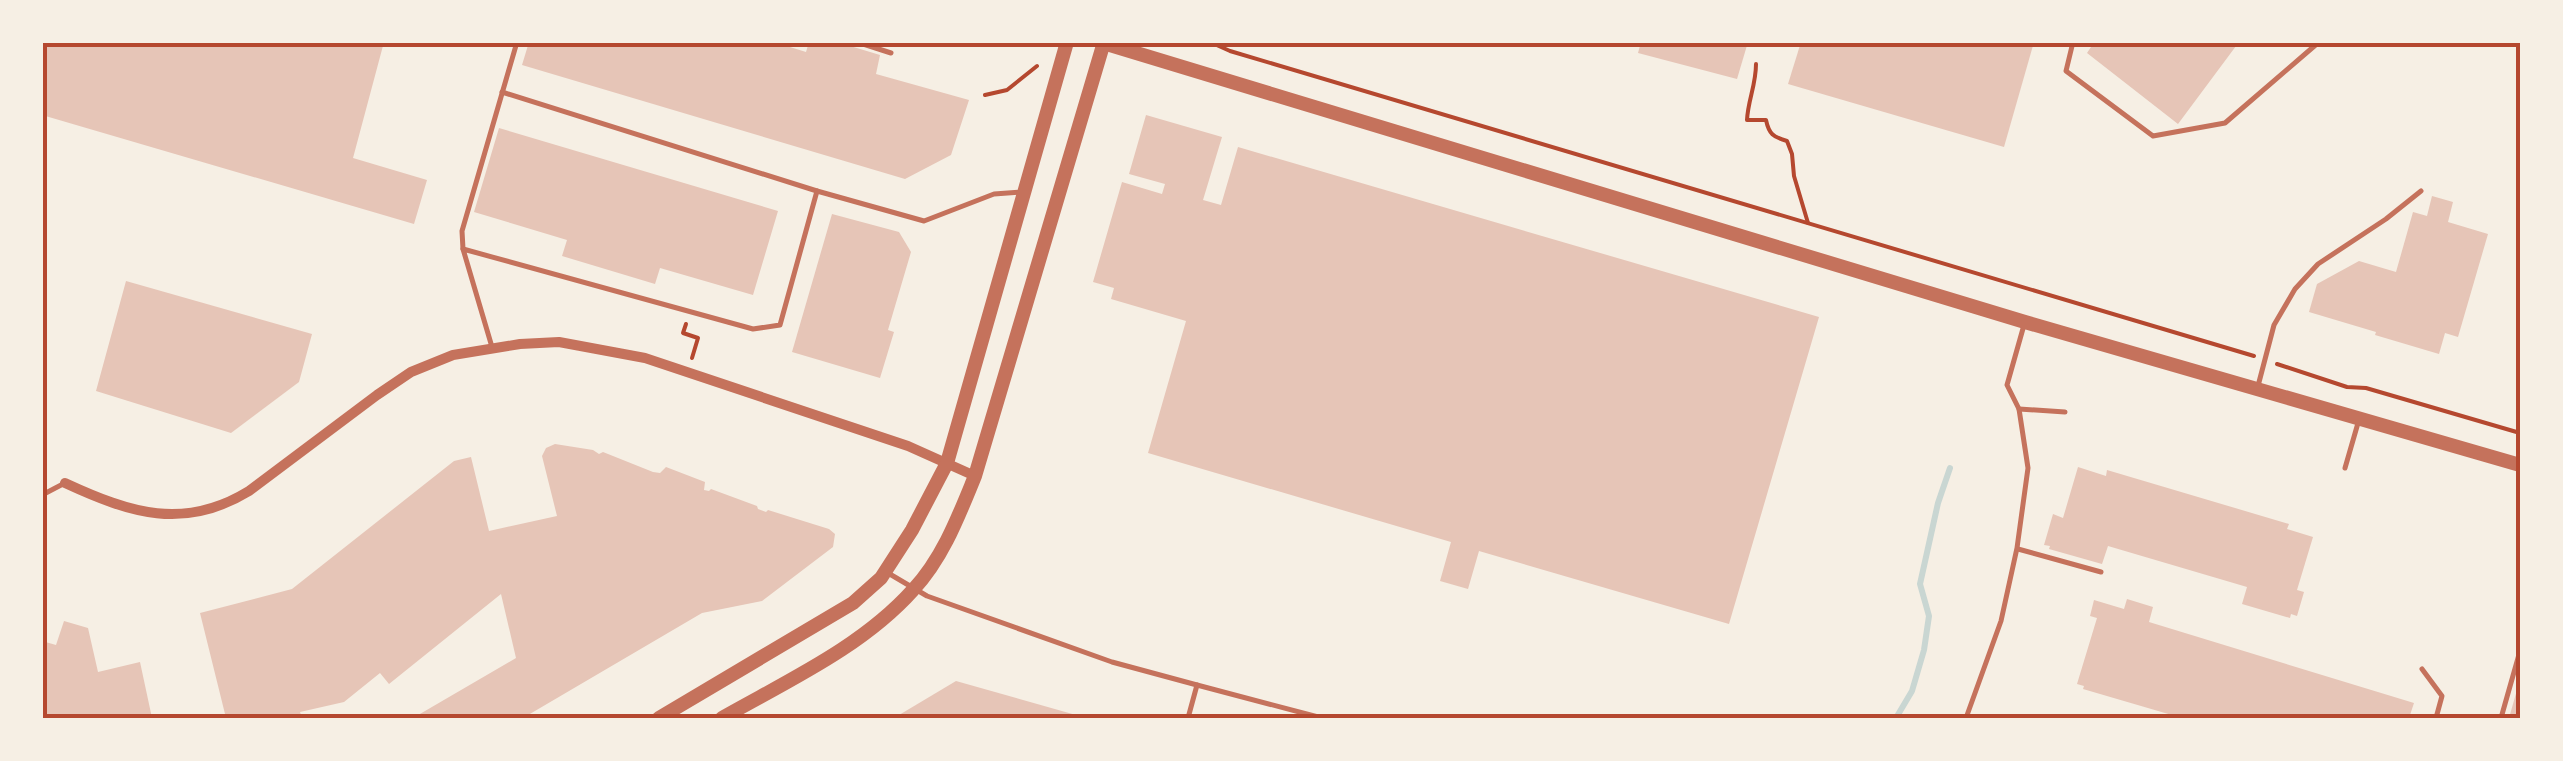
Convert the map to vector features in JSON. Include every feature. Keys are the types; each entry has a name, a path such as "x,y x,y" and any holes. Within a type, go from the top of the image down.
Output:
{"street":[{"path":"658,718 853,603 885,572 912,530 947,463 1067,42"},
{"path":"722,718 850,644 915,589 946,544 975,476 1102,43 2024,322 2520,465"},
{"path":"65,483 108,503 163,515 211,510 249,491 411,372 453,355 559,342 646,358 877,435 975,476"}],"lane":[{"path":"492,348 463,250 462,231 517,42"},
{"path":"2074,42 2066,71 2154,136 2225,123 2320,42"},
{"path":"858,43 891,53"},
{"path":"502,92 924,221 994,194 1026,192"},
{"path":"463,250 753,329 780,325 818,191"},
{"path":"2257,389 2274,325 2295,289 2318,264 2420,192"},
{"path":"1966,718 2001,621 2017,548 2028,468 2018,409 2007,384 2024,322"},
{"path":"2018,409 2065,412"},
{"path":"2345,468 2360,419"},
{"path":"42,495 65,483"},
{"path":"2017,548 2102,572"},
{"path":"885,572 927,596 1112,662 1322,718"},
{"path":"2500,718 2520,651"},
{"path":"2422,669 2442,696 2436,718"},
{"path":"1188,718 1197,685"}],"path":[{"path":"1210,42 2347,387 2366,388 2520,434"},
{"path":"1756,64 1747,120 1766,120 1774,138 1787,141 1808,224"},
{"path":"985,95 1007,90 1037,66"},
{"path":"687,322 683,333 698,338 696,343"}],"building":[{"path":"42,42 384,42 353,158 427,180 414,224 42,115"},
{"path":"529,42 774,42 806,52 809,42 837,42 880,55 876,74 969,100 951,155 905,179 522,65"},
{"path":"1641,42 1748,42 1737,79 1638,53"},
{"path":"1801,42 2034,42 2004,147 1788,84"},
{"path":"2084,42 2239,42 2178,124 2087,53 2091,47"},
{"path":"1146,115 1222,137 1203,200 1221,205 1238,147 1819,317 1729,624 1479,551 1468,589 1440,581 1451,542 1148,453 1186,321 1111,299 1114,288 1093,282 1122,182 1162,194 1165,184 1129,174"},
{"path":"499,128 778,211 753,295 660,268 655,284 562,256 567,240 474,212"},
{"path":"2432,196 2453,202 2448,222 2488,234 2458,337 2445,333 2439,354 2309,312 2317,284 2359,261 2396,272 2413,212 2427,216"},
{"path":"832,214 899,232 911,252 888,330 894,332 880,378 792,352"},
{"path":"126,281 312,334 299,382 231,433 96,391"},
{"path":"555,444 603,452 653,472 660,473 666,467 705,482 704,490 711,489 766,512 829,529 835,534 833,547 762,601 702,613 523,718 413,718 516,658 501,594 389,684 380,673 344,702 300,712 302,718 226,718 200,613 292,589 454,461 471,457 489,531 557,516 542,456 546,448"},
{"path":"2078,467 2106,476 2107,470 2289,524 2287,529 2313,537 2297,590 2304,592 2297,616 2291,614 2290,618 2242,604 2247,587 2108,546 2102,564 2049,549 2044,545 2053,514 2063,518"},
{"path":"2127,599 2153,607 2149,622 2414,703 2409,718 2182,718 2083,689 2077,684 2097,618 2090,616 2094,600 2124,609"},
{"path":"64,621 88,628 98,672 140,662 152,718 42,718 42,641 56,645"},
{"path":"956,681 1083,717 1083,718 894,718"},
{"path":"2519,683 2520,718 2509,718"}],"waterway":[{"path":"1896,718 1912,691 1924,650 1929,616 1920,584 1950,468"}]}
